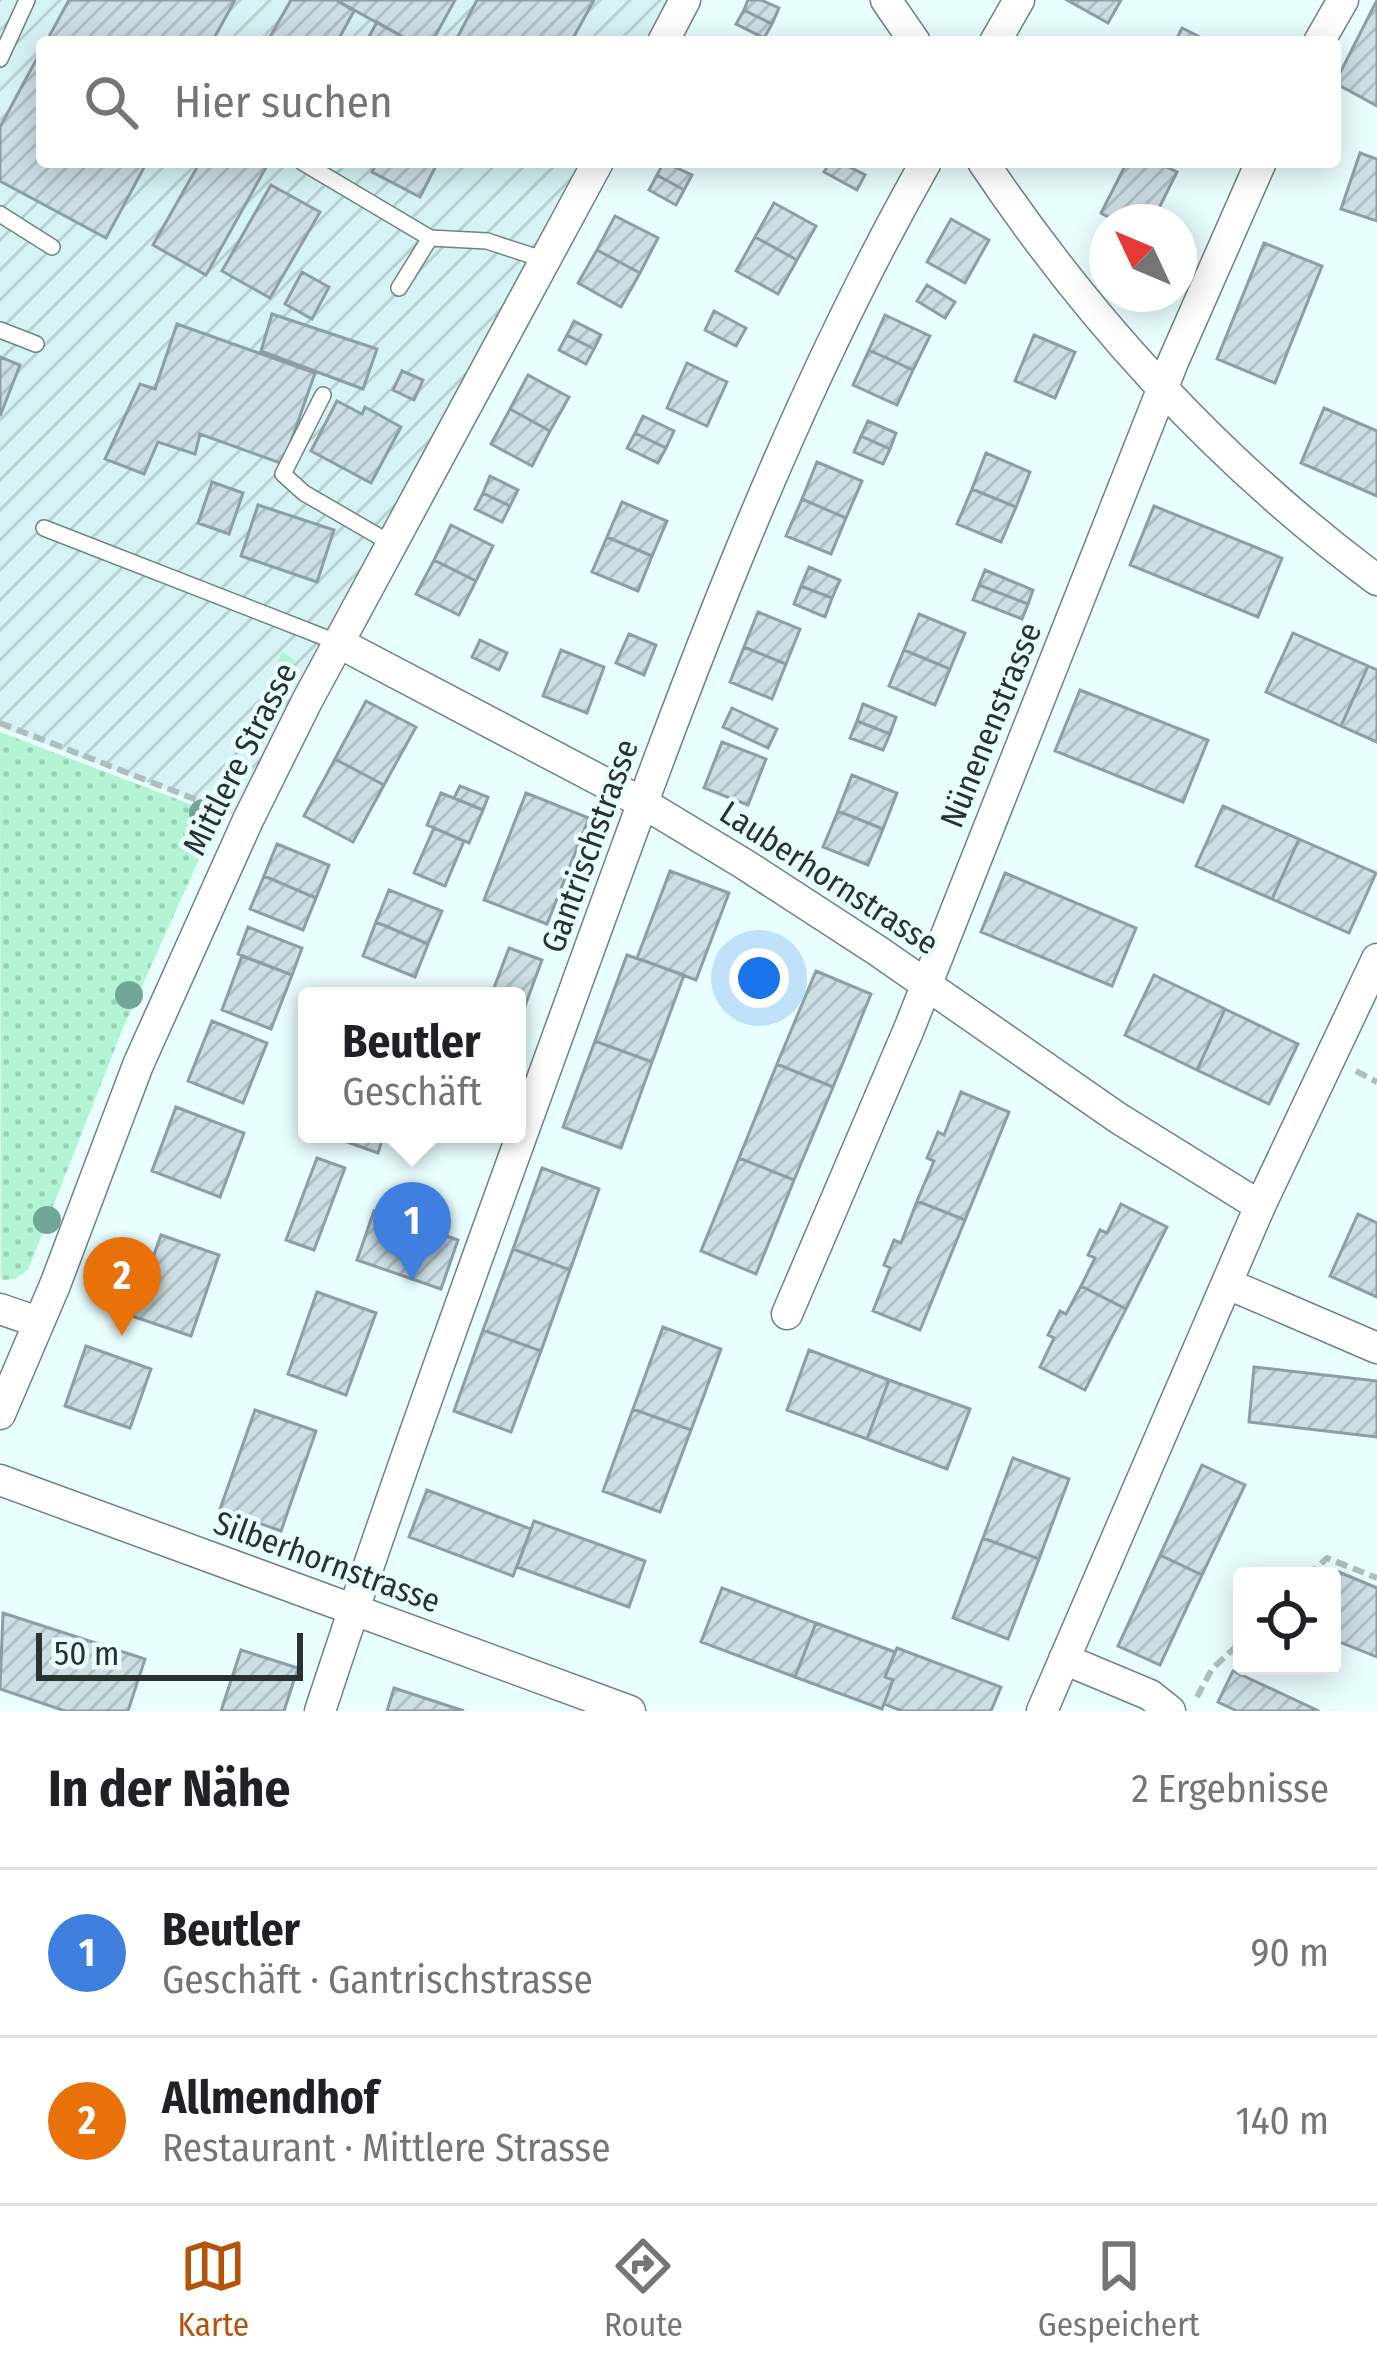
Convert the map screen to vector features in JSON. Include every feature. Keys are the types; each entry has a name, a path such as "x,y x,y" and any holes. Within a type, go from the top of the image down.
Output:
{"street":[{"path":"666,36 686,0"},
{"path":"886,0 911,36"},
{"path":"997,36 1018,0"},
{"path":"1322,36 1343,0"},
{"name":"Mittlere Strasse","path":"0,1414 138,1065 248,820 545,260 589,168"},
{"name":"Gantrischstrasse","path":"526,1129 643,803 787,440 923,168"},
{"path":"987,168 1076,294 1218,448 1270,496 1377,580"},
{"name":"Nünenenstrasse","path":"787,1314 926,984 1163,389 1258,168"},
{"name":"Lauberhornstrasse","path":"339,644 643,803 786,890 1118,1118 1260,1206"},
{"path":"1042,1711 1260,1206 1377,959"},
{"name":"Gantrischstrasse","path":"320,1711 521,1143"},
{"path":"1228,1284 1377,1348"},
{"path":"0,1309 38,1322"},
{"name":"Silberhornstrasse","path":"0,1480 630,1711"},
{"path":"1064,1658 1150,1695 1170,1711"}],"lane":[{"path":"0,59 27,0"},
{"path":"312,168 430,238 487,241 545,260"},
{"path":"0,214 52,247"},
{"path":"399,288 430,238"},
{"path":"0,331 36,344"},
{"path":"322,395 283,474 304,494 392,544"},
{"path":"44,528 339,644"}],"path":[{"path":"0,723 248,820"},
{"path":"1318,1567 1327,1558 1377,1578"},
{"path":"1190,1711 1213,1670 1233,1650"}],"shaded area":[{"path":"0,0 685,0 666,36 36,36 36,168 595,168 248,820 0,727"}],"green space":[{"path":"282,651 294,660 295,668 253,748 243,745 252,724 260,726 270,701 263,698"},
{"path":"0,732 219,815 123,1028 28,1270 15,1279 1,1280"}],"building":[{"path":"69,0 235,0 215,36 49,36"},
{"path":"291,0 336,0 354,11 340,36 270,36"},
{"path":"336,0 455,0 435,36 401,36"},
{"path":"477,0 594,0 574,36 458,36"},
{"path":"748,0 779,8 772,24 744,10"},
{"path":"1067,0 1121,0 1108,23"},
{"path":"1377,0 1377,106 1341,86 1341,71"},
{"path":"744,10 772,24 765,36 760,36 736,24"},
{"path":"377,22 402,36 369,36"},
{"path":"36,60 36,168 144,168 106,238 0,181 0,127"},
{"path":"1360,153 1377,159 1377,221 1341,209"},
{"path":"197,168 266,168 206,275 153,245"},
{"path":"374,168 435,168 420,197 372,172"},
{"path":"661,168 677,168 692,175 684,190 657,175"},
{"path":"826,168 852,168 865,175 857,190 824,172"},
{"path":"1124,168 1177,172 1161,204 1106,204"},
{"path":"657,175 684,190 676,205 649,190"},
{"path":"271,185 320,212 270,298 222,271"},
{"path":"774,203 816,226 797,260 755,237"},
{"path":"615,216 658,238 640,273 597,250"},
{"path":"951,219 989,240 965,283 927,262"},
{"path":"755,237 797,260 778,294 736,271"},
{"path":"1264,243 1322,266 1275,383 1217,359"},
{"path":"597,250 640,273 621,307 578,283"},
{"path":"302,272 329,287 312,319 285,304"},
{"path":"927,285 955,302 945,318 917,301"},
{"path":"714,311 746,328 736,346 705,330"},
{"path":"272,314 377,349 363,389 261,351"},
{"path":"885,315 930,336 913,370 869,350"},
{"path":"574,321 601,335 594,349 567,335"},
{"path":"177,324 315,373 283,464 200,434 195,454 158,442 144,474 105,459 140,384 155,389"},
{"path":"567,335 594,349 586,364 559,350"},
{"path":"1034,335 1075,352 1055,398 1015,381"},
{"path":"869,350 913,370 897,405 853,385"},
{"path":"0,357 20,365 0,416"},
{"path":"687,363 727,382 707,426 667,408"},
{"path":"402,371 423,380 414,400 393,390"},
{"path":"528,375 569,397 550,431 510,409"},
{"path":"337,401 362,414 365,407 401,427 371,483 311,451"},
{"path":"1324,408 1377,431 1377,496 1301,463"},
{"path":"510,409 550,431 532,466 491,444"},
{"path":"643,416 674,431 666,448 635,433"},
{"path":"868,421 896,433 890,449 861,436"},
{"path":"635,433 666,448 658,463 627,448"},
{"path":"861,436 890,449 883,464 854,452"},
{"path":"986,453 1030,472 1016,507 972,489"},
{"path":"817,462 862,481 846,518 802,499"},
{"path":"490,476 518,490 510,506 483,493"},
{"path":"212,482 243,493 229,534 198,523"},
{"path":"972,489 1016,507 1001,542 957,524"},
{"path":"483,493 510,506 502,522 475,509"},
{"path":"802,499 846,518 831,554 786,536"},
{"path":"622,502 667,521 652,556 607,537"},
{"path":"258,505 334,530 317,582 241,556"},
{"path":"1154,506 1282,558 1258,617 1130,565"},
{"path":"451,525 493,546 476,581 434,560"},
{"path":"607,537 652,556 638,591 592,572"},
{"path":"434,560 476,581 459,615 416,594"},
{"path":"809,567 840,580 832,598 801,586"},
{"path":"985,570 1033,590 1028,604 979,585"},
{"path":"979,585 1028,604 1022,619 973,600"},
{"path":"801,586 832,598 825,617 794,604"},
{"path":"758,612 800,629 786,664 744,647"},
{"path":"919,614 965,633 950,669 904,650"},
{"path":"1293,633 1368,666 1341,726 1266,692"},
{"path":"629,634 656,645 644,675 616,663"},
{"path":"480,640 507,653 499,670 472,657"},
{"path":"744,647 786,664 772,699 730,682"},
{"path":"561,650 604,667 587,713 543,696"},
{"path":"904,650 950,669 935,705 889,686"},
{"path":"1368,666 1377,670 1377,742 1341,726"},
{"path":"1080,690 1208,740 1183,802 1055,751"},
{"path":"366,701 416,727 384,785 335,759"},
{"path":"863,704 896,717 890,734 857,721"},
{"path":"732,708 777,729 768,748 723,727"},
{"path":"857,721 890,734 883,750 850,738"},
{"path":"722,742 766,759 748,805 704,788"},
{"path":"335,759 384,785 353,842 304,816"},
{"path":"852,775 897,793 883,829 838,811"},
{"path":"460,786 488,797 483,810 454,798"},
{"path":"441,793 483,810 469,843 427,825"},
{"path":"526,793 589,818 547,924 484,900"},
{"path":"1223,806 1299,839 1272,899 1196,866"},
{"path":"838,811 883,829 868,865 823,847"},
{"path":"434,828 464,841 445,886 414,873"},
{"path":"1299,839 1376,873 1349,933 1272,899"},
{"path":"277,844 329,865 316,898 264,876"},
{"path":"670,871 729,893 696,980 637,958"},
{"path":"1005,873 1136,928 1112,986 981,932"},
{"path":"264,876 316,898 303,930 250,909"},
{"path":"389,890 442,911 428,944 376,922"},
{"path":"376,922 428,944 415,977 363,956"},
{"path":"248,927 302,948 292,975 238,954"},
{"path":"509,948 542,960 526,1003 526,987 494,987"},
{"path":"627,955 684,975 652,1062 595,1041"},
{"path":"242,956 292,975 271,1029 222,1010"},
{"path":"816,971 871,994 833,1087 777,1064"},
{"path":"1154,975 1225,1009 1197,1070 1125,1035"},
{"path":"1225,1009 1298,1044 1269,1104 1197,1070"},
{"path":"212,1021 267,1043 243,1103 188,1081"},
{"path":"595,1041 652,1062 621,1148 563,1127"},
{"path":"777,1064 833,1087 794,1180 739,1158"},
{"path":"961,1092 1009,1112 965,1220 917,1201 934,1161 927,1158 938,1132 944,1135"},
{"path":"176,1107 244,1133 220,1197 152,1171"},
{"path":"350,1143 381,1143 378,1153"},
{"path":"317,1158 345,1168 314,1250 286,1240"},
{"path":"739,1158 794,1180 756,1274 701,1251"},
{"path":"542,1168 599,1189 570,1270 513,1249"},
{"path":"917,1201 965,1220 920,1330 873,1311 890,1268 884,1265 894,1240 901,1243"},
{"path":"1121,1204 1167,1227 1126,1309 1081,1286 1095,1258 1088,1255 1100,1230 1107,1233"},
{"path":"374,1211 458,1240 441,1289 357,1260"},
{"path":"1358,1214 1377,1223 1377,1297 1330,1276"},
{"path":"161,1235 219,1255 191,1336 132,1316"},
{"path":"513,1249 570,1270 541,1351 483,1330"},
{"path":"1081,1286 1126,1309 1085,1390 1040,1367 1060,1311 1066,1314"},
{"path":"317,1292 376,1313 346,1395 288,1374"},
{"path":"663,1327 721,1349 691,1430 633,1409"},
{"path":"483,1330 541,1351 511,1432 454,1411"},
{"path":"86,1346 151,1369 130,1428 65,1406"},
{"path":"809,1350 889,1380 867,1439 787,1410"},
{"path":"1254,1367 1377,1381 1377,1437 1249,1422"},
{"path":"889,1380 970,1409 947,1469 867,1439"},
{"path":"633,1409 691,1430 660,1512 603,1491"},
{"path":"255,1410 316,1431 281,1531 220,1509"},
{"path":"1013,1458 1069,1479 1039,1559 983,1538"},
{"path":"1202,1465 1245,1485 1202,1575 1160,1555"},
{"path":"427,1490 531,1529 513,1576 409,1537"},
{"path":"534,1521 645,1561 629,1607 517,1567"},
{"path":"983,1538 1039,1559 1008,1639 953,1618"},
{"path":"1160,1555 1202,1575 1160,1665 1118,1646"},
{"path":"1341,1573 1377,1588 1377,1657 1341,1643"},
{"path":"722,1588 816,1623 795,1677 701,1642"},
{"path":"3,1613 145,1659 128,1711 65,1711 0,1689"},
{"path":"816,1623 895,1652 885,1677 893,1680 882,1709 795,1677"},
{"path":"897,1648 1001,1687 991,1711 902,1711 884,1704 893,1680 885,1677"},
{"path":"241,1650 298,1668 284,1711 221,1711"},
{"path":"1233,1671 1233,1675 1319,1711 1237,1711 1218,1702"},
{"path":"394,1688 464,1711 387,1711"}],"place":[{"name":"Beutler","path":"412,1281"},
{"name":"Allmendhof","path":"122,1336"}]}
